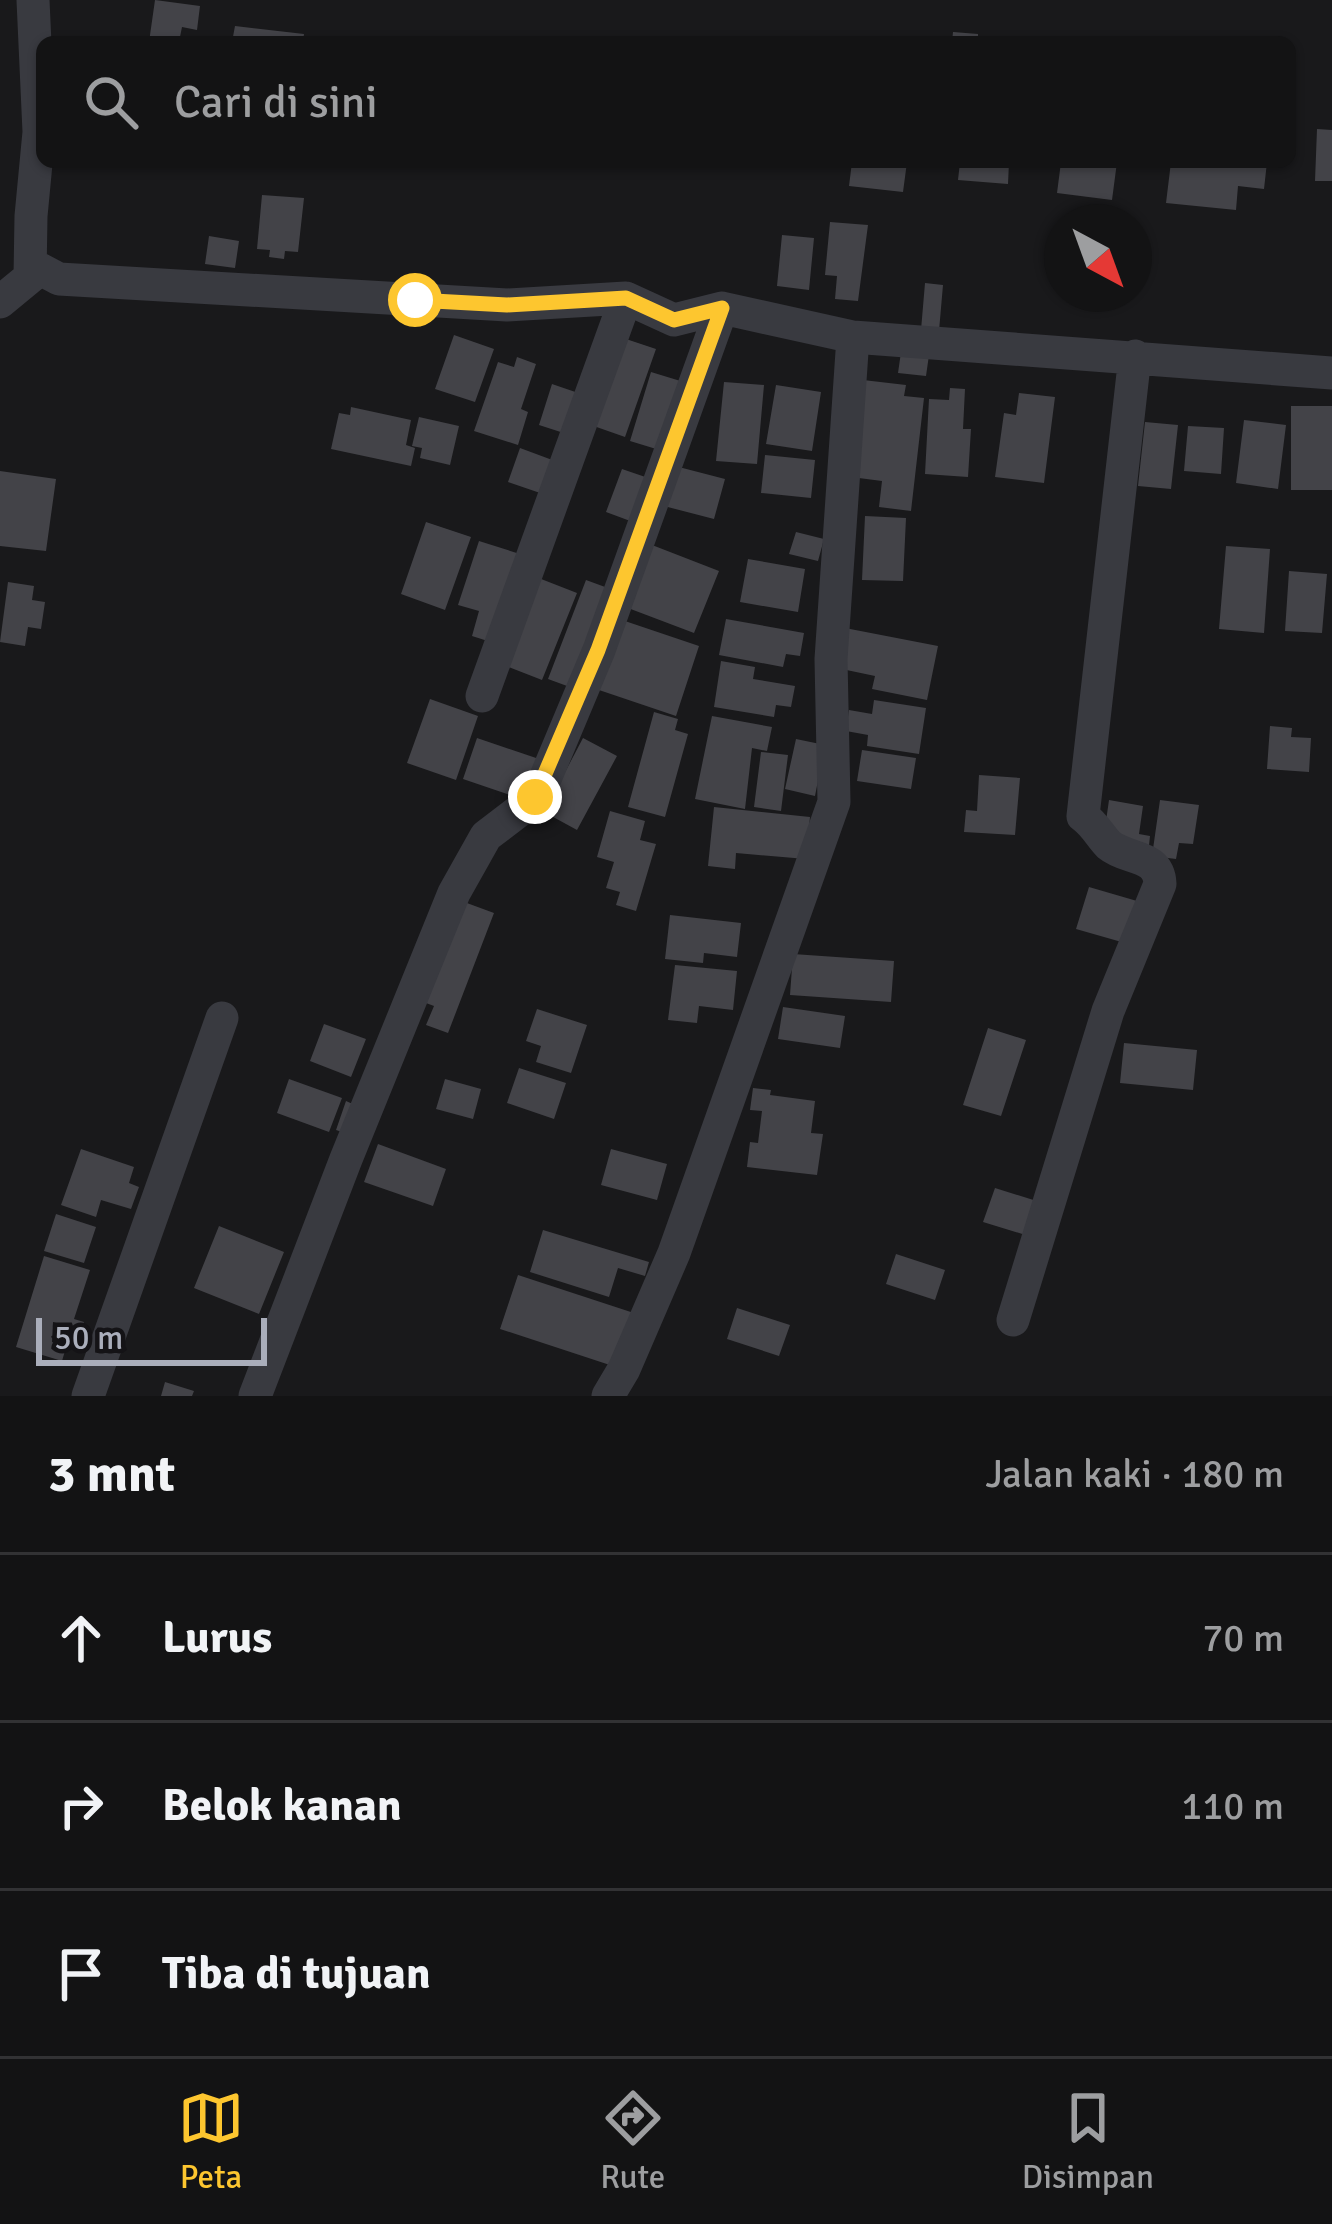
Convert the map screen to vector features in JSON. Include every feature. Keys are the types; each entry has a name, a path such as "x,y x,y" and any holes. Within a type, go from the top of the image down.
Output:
{"street":[{"path":"33,0 36,66"},
{"path":"36,163 30,277 40,269"},
{"path":"40,269 58,279 507,305 626,298 674,320 722,308 854,337 1332,374"},
{"path":"0,302 40,269"},
{"path":"482,696 626,298"},
{"path":"256,1396 454,893 486,836 528,804 542,786 598,650 722,308"},
{"path":"608,1396 674,1253 834,802 831,658 854,337"},
{"path":"1012,1320 1108,1010 1160,884 1152,864 1110,845 1083,815 1135,356"},
{"path":"88,1396 222,1018"}],"building":[{"path":"155,0 200,6 197,30 182,27 180,36 150,36"},
{"path":"235,26 304,34 304,36 233,36"},
{"path":"1317,129 1332,130 1332,181 1315,181"},
{"path":"851,168 906,168 903,192 849,186"},
{"path":"959,168 1009,168 1008,184 958,180"},
{"path":"1060,168 1116,168 1112,200 1057,193"},
{"path":"1170,168 1266,168 1264,189 1238,186 1236,210 1166,203"},
{"path":"262,195 304,198 298,252 285,251 284,259 257,249"},
{"path":"830,222 868,225 858,301 835,299 837,276 825,275"},
{"path":"782,235 814,238 809,290 777,286"},
{"path":"209,236 239,241 235,268 205,264"},
{"path":"925,283 943,285 939,331 921,330"},
{"path":"454,335 494,349 475,402 435,389"},
{"path":"623,338 656,349 625,437 588,424"},
{"path":"901,352 929,355 926,376 898,373"},
{"path":"517,357 536,364 521,409 528,412 518,445 474,431 498,362 514,367"},
{"path":"651,372 687,383 666,452 630,441"},
{"path":"863,380 906,385 904,396 924,398 911,511 879,507 882,481 851,477"},
{"path":"724,382 764,385 757,464 716,461"},
{"path":"552,384 587,396 573,436 539,425"},
{"path":"776,385 821,392 812,451 766,444"},
{"path":"950,388 965,389 963,429 971,429 968,477 925,474 929,399 949,400"},
{"path":"1019,393 1055,397 1044,483 995,477 1004,413 1016,415"},
{"path":"1291,406 1332,406 1332,490 1291,490"},
{"path":"351,407 411,420 406,445 415,448 411,466 331,449 339,413 350,415"},
{"path":"419,417 459,426 450,465 420,458 422,448 412,446"},
{"path":"1244,420 1286,425 1278,489 1236,483"},
{"path":"1145,422 1178,425 1171,489 1138,486"},
{"path":"1188,426 1224,428 1221,474 1184,471"},
{"path":"520,448 555,461 543,494 508,482"},
{"path":"765,455 815,460 811,498 761,493"},
{"path":"671,465 725,479 714,519 660,505"},
{"path":"622,469 657,481 641,525 606,512"},
{"path":"0,471 56,479 46,551 0,546"},
{"path":"865,516 906,518 903,581 862,580"},
{"path":"426,522 471,537 445,610 401,594"},
{"path":"796,532 824,539 818,561 789,554"},
{"path":"479,541 523,555 494,643 472,636 479,611 458,605"},
{"path":"652,545 719,571 694,633 628,608"},
{"path":"1226,546 1270,549 1264,633 1219,629"},
{"path":"748,559 805,569 798,612 740,602"},
{"path":"1289,571 1327,574 1322,633 1285,631"},
{"path":"536,577 577,593 542,680 501,664"},
{"path":"586,580 616,591 578,690 548,679"},
{"path":"8,582 34,586 32,600 45,602 41,629 28,627 25,646 0,642"},
{"path":"619,619 699,646 676,716 596,689"},
{"path":"726,619 804,633 800,656 786,654 783,667 719,655"},
{"path":"845,628 938,646 927,700 872,689 875,676 837,668"},
{"path":"721,661 755,667 753,679 795,686 791,707 776,705 774,717 714,707"},
{"path":"430,699 478,716 456,780 407,763"},
{"path":"874,700 926,708 919,754 867,746 868,735 846,731 849,710 872,714"},
{"path":"654,712 678,719 675,730 688,734 665,817 628,807"},
{"path":"712,716 772,727 767,751 752,748 745,809 695,799"},
{"path":"1270,726 1292,728 1291,737 1311,738 1309,772 1267,769"},
{"path":"477,738 542,760 528,801 463,779"},
{"path":"583,738 617,756 577,830 544,812"},
{"path":"796,739 825,745 815,796 785,789"},
{"path":"862,750 916,758 911,789 857,781"},
{"path":"761,752 788,755 781,811 754,807"},
{"path":"979,775 1020,778 1015,835 964,832 966,810 977,811"},
{"path":"1109,800 1143,806 1139,834 1150,836 1148,855 1102,849"},
{"path":"1160,800 1199,805 1193,844 1179,843 1176,859 1152,856"},
{"path":"714,807 810,817 806,859 736,853 735,869 708,866"},
{"path":"610,811 645,821 640,840 656,844 636,911 616,905 620,892 606,888 614,862 597,857"},
{"path":"1089,887 1137,901 1125,943 1076,929"},
{"path":"456,899 494,913 448,1033 426,1025 434,1006 418,1000"},
{"path":"670,915 741,923 737,957 704,953 703,963 665,959"},
{"path":"793,954 894,961 891,1002 790,995"},
{"path":"675,965 737,971 733,1010 699,1006 697,1023 668,1020"},
{"path":"783,1007 845,1016 840,1048 778,1039"},
{"path":"537,1009 587,1025 571,1073 536,1062 541,1046 526,1041"},
{"path":"324,1024 366,1039 351,1077 310,1061"},
{"path":"988,1028 1026,1040 1001,1116 963,1105"},
{"path":"1124,1043 1197,1050 1193,1090 1120,1083"},
{"path":"519,1068 566,1083 554,1119 507,1103"},
{"path":"289,1079 342,1098 329,1132 277,1113"},
{"path":"445,1079 481,1089 473,1119 436,1109"},
{"path":"753,1088 815,1101 811,1133 823,1134 817,1175 747,1167 750,1142 758,1143 762,1111 750,1110"},
{"path":"346,1101 355,1105 345,1133 336,1130"},
{"path":"378,1144 446,1169 433,1206 364,1182"},
{"path":"81,1149 134,1167 129,1183 139,1187 131,1209 101,1200 96,1217 61,1205"},
{"path":"611,1149 667,1164 657,1200 601,1185"},
{"path":"995,1188 1043,1203 1032,1237 983,1222"},
{"path":"56,1214 96,1227 84,1263 44,1251"},
{"path":"219,1226 284,1252 259,1314 194,1288"},
{"path":"543,1230 649,1262 645,1276 618,1268 609,1297 530,1272"},
{"path":"896,1254 945,1270 935,1300 886,1284"},
{"path":"44,1256 90,1270 74,1319 84,1322 76,1346 67,1344 62,1361 16,1347"},
{"path":"518,1275 640,1315 622,1369 500,1329"},
{"path":"737,1308 790,1325 779,1356 727,1339"},
{"path":"165,1382 194,1391 192,1396 161,1396"}],"route":[{"path":"415,300 507,305 626,298 674,320 722,308 598,650 535,797"}]}
